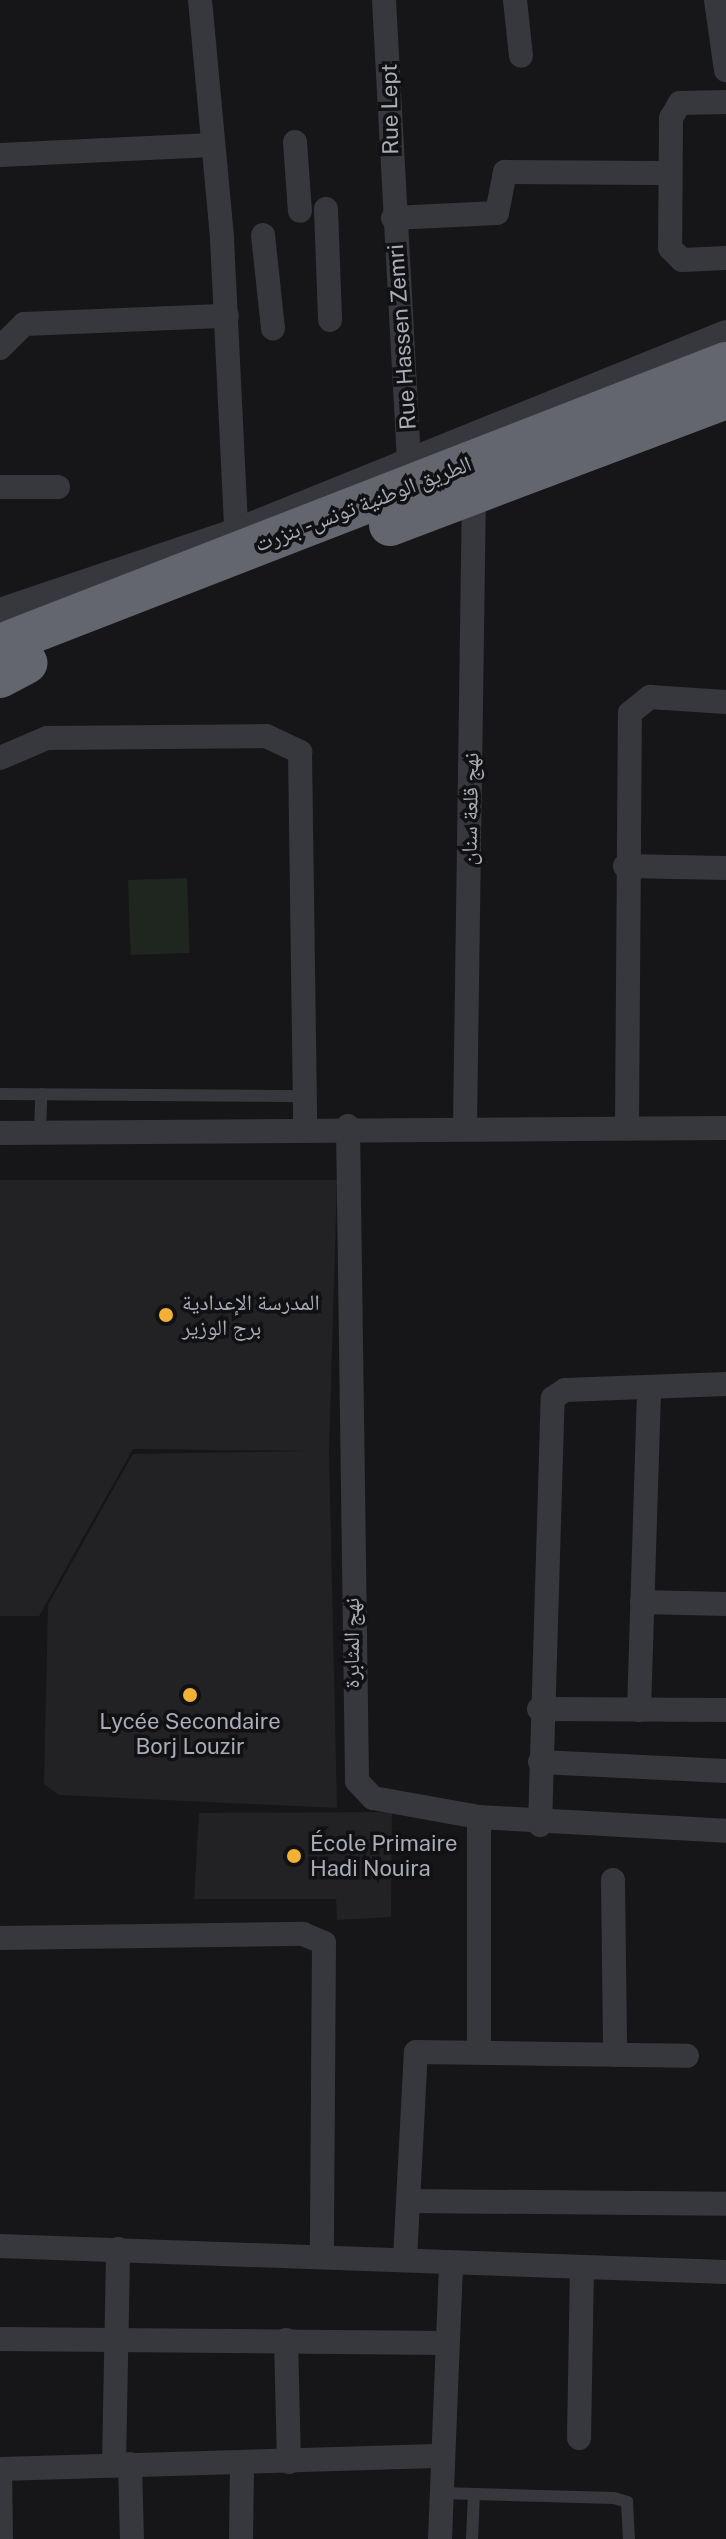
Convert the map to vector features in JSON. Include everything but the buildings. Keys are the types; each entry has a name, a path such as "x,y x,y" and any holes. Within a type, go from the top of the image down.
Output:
{"highway":[{"name":"الطريق الوطنية تونس - بنزرت","path":"7,665 726,363"},
{"name":"الطريق الوطنية تونس - بنزرت","path":"7,665 726,398"},
{"path":"556,463 726,414"}],"street":[{"path":"200,0 227,316 236,530"},
{"name":"Rue Lept","path":"384,0 393,218"},
{"path":"515,0 521,56"},
{"path":"720,4 726,70"},
{"path":"726,102 680,103 671,118 670,248 682,260 726,258"},
{"path":"295,142 300,211"},
{"path":"0,155 212,145"},
{"path":"393,218 497,213 505,172 657,173"},
{"path":"326,209 330,320"},
{"name":"Rue Hassen Zemri","path":"393,218 409,455"},
{"path":"263,235 273,328"},
{"path":"0,348 24,324 227,316"},
{"path":"0,610 236,530 409,455 726,332"},
{"path":"0,487 58,487"},
{"name":"نهج قلعة سنان","path":"465,1126 474,492"},
{"path":"627,1128 625,866 630,713 650,697 726,702"},
{"path":"0,758 47,738 266,736 300,752 305,1126"},
{"path":"625,866 726,868"},
{"path":"0,1133 305,1126 726,1128"},
{"name":"نهج المثابرة","path":"348,1126 353,1765 362,1790 373,1798 540,1825 726,1831"},
{"path":"540,1825 539,1709 548,1411 565,1390 726,1384"},
{"path":"639,1710 649,1387"},
{"path":"642,1602 726,1604"},
{"path":"539,1709 726,1710"},
{"path":"540,1762 726,1771"},
{"path":"479,1817 479,2052"},
{"path":"613,1880 615,2055"},
{"path":"0,1938 303,1934 324,1943 322,2254"},
{"path":"405,2259 412,2057 422,2050 687,2056"},
{"path":"409,2201 726,2204"},
{"path":"0,2246 322,2254 451,2263 726,2272"},
{"path":"118,2249 116,2337 122,2464 132,2539"},
{"path":"440,2539 451,2263"},
{"path":"579,2438 582,2267"},
{"path":"0,2339 116,2337 447,2343"},
{"path":"286,2340 289,2462"},
{"path":"1,2539 0,2469 443,2456"},
{"path":"241,2539 242,2463"}],"lane":[{"path":"0,1094 305,1096"},
{"path":"40,1132 41,1094"},
{"path":"442,2493 614,2498 627,2502 629,2539"},
{"path":"472,2539 474,2494"}],"shaded area":[{"path":"187,878 190,953 131,955 128,880"},
{"path":"0,1180 337,1180 329,1451 337,1808 59,1795 44,1784 48,1605 133,1454 311,1451 133,1449 39,1616 0,1616"},
{"name":"École Primaire Hadi Nouira","path":"392,1812 391,1917 337,1920 336,1899 194,1899 199,1813"}],"place":[{"name":"المدرسة الإعدادية برج الوزير","path":"166,1315"},
{"name":"Lycée Secondaire Borj Louzir","path":"190,1695"},
{"name":"École Primaire Hadi Nouira","path":"294,1856"}]}
